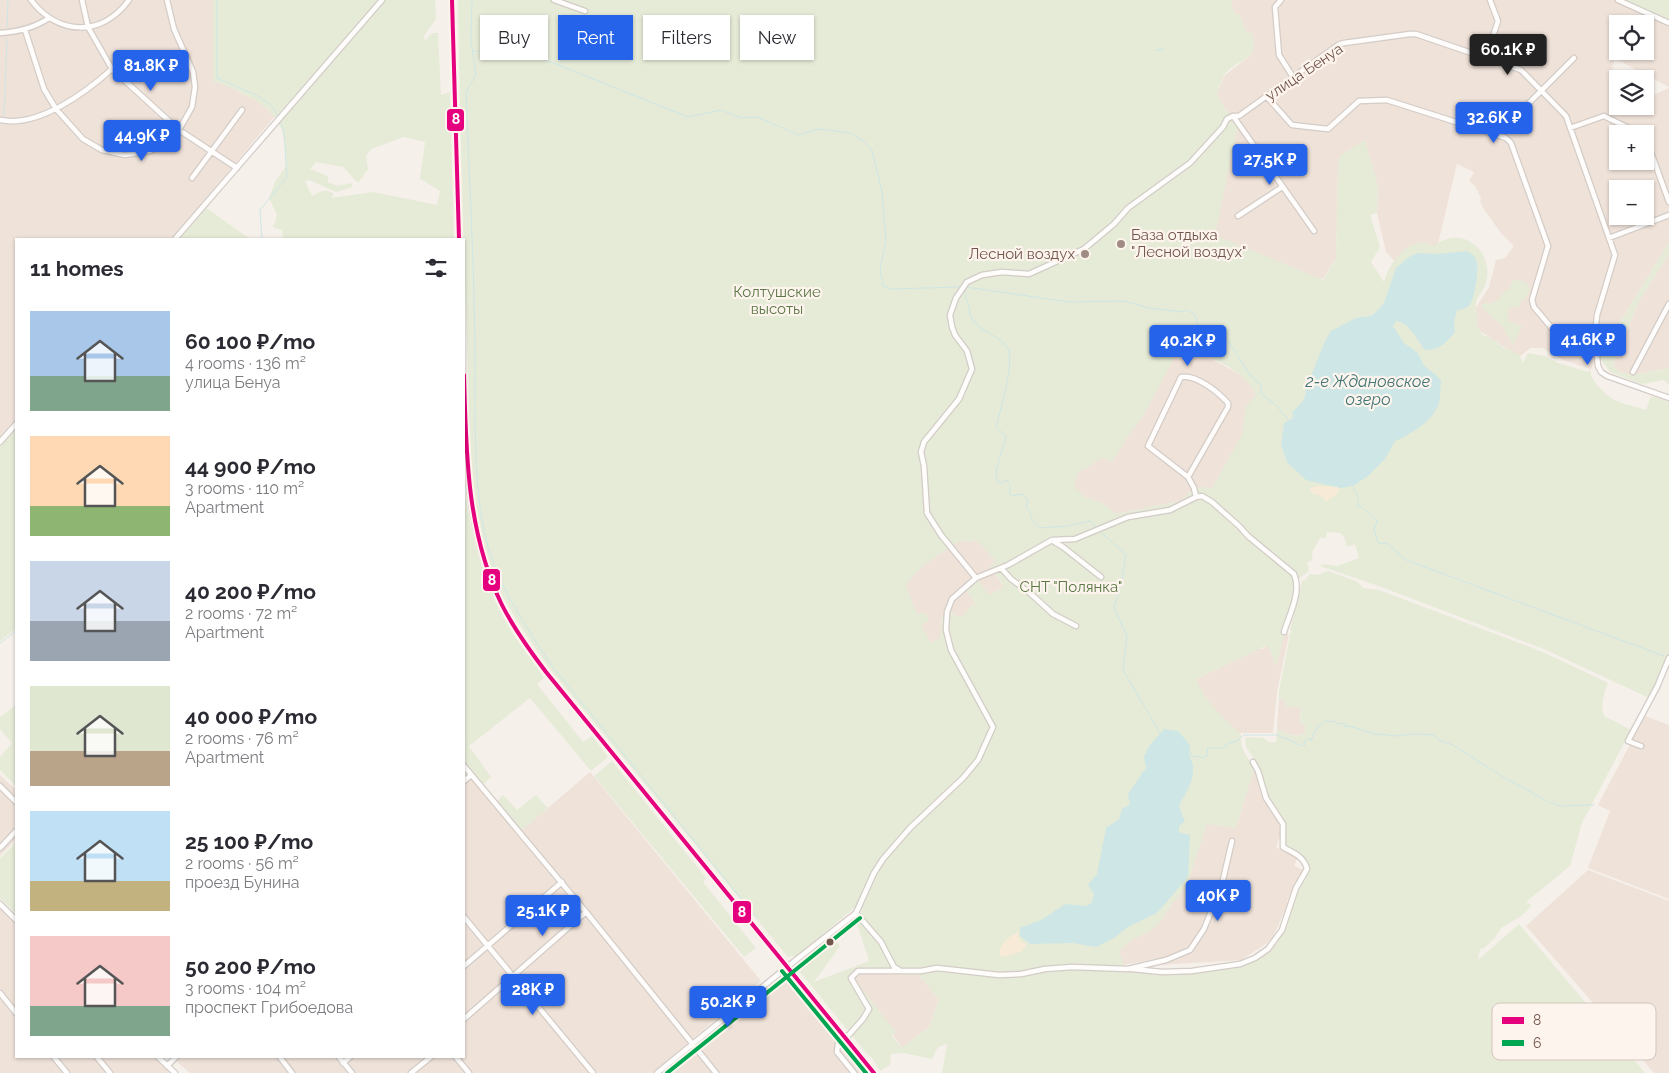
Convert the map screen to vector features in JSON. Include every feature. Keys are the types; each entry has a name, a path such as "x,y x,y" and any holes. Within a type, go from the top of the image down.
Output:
{"street":[{"path":"31,0 49,18 71,27 88,27 106,22 121,11 129,0"},
{"path":"82,0 88,27 112,69 179,130 237,168"},
{"path":"25,30 44,88 56,109 84,139 102,150 125,154 150,151 166,142 179,130 192,107 195,87 193,72 174,29 167,0"},
{"path":"176,238 382,0"},
{"path":"452,0 460,238"},
{"path":"554,0 585,11"},
{"path":"1281,0 1275,7 1279,55 1293,77"},
{"path":"1486,57 1498,21 1490,0"},
{"path":"1618,0 1669,23"},
{"path":"0,33 25,30 49,18"},
{"name":"улица Бенуа","path":"1233,116 1239,116 1338,45 1344,43 1410,34 1486,57 1521,70 1566,116 1614,255 1597,315 1596,359 1601,372 1607,376 1669,398"},
{"path":"1497,135 1574,58"},
{"path":"0,120 8,122 40,116 56,109 90,88 112,69"},
{"path":"1267,97 1289,122 1295,126 1328,129 1359,101 1387,100 1506,138 1511,143 1548,246 1532,300 1534,306 1556,333 1595,337"},
{"path":"192,178 242,110"},
{"path":"976,578 941,535 927,513 924,466 921,452 924,442 959,398 972,369 967,351 955,335 950,315 956,298 967,282 982,275 1002,272 1029,274 1084,249 1114,224 1128,208 1190,163 1223,127 1227,119 1233,116 1314,232"},
{"path":"1570,128 1601,116 1621,125"},
{"path":"1654,161 1669,202"},
{"path":"1238,216 1282,187"},
{"path":"1609,238 1669,215"},
{"path":"1634,372 1669,304"},
{"path":"1188,477 1213,436 1228,407 1228,403 1206,384 1185,376 1181,378 1148,446 1188,477 1196,497"},
{"path":"465,408 467,474 472,517 483,559 501,604 516,630 546,672 874,1073"},
{"path":"0,442 15,425"},
{"path":"657,1073 787,966 856,913 874,872 883,859 910,828 963,778 978,760 993,727 951,650 946,630 947,612 952,599 976,578 1001,568 1052,540 1076,539 1128,517 1170,510 1202,496 1212,502 1248,536 1294,574 1296,594 1284,632"},
{"path":"1052,540 1063,546 1101,577"},
{"path":"1001,568 1011,579 1053,614 1076,626"},
{"path":"1641,746 1628,741 1669,658"},
{"path":"854,1073 837,1052 838,1044 863,1019 869,1009 851,978 858,971 921,971 944,968 999,975 1022,974 1072,966 1128,968 1162,972 1182,971 1240,964 1255,958 1268,949 1282,930 1296,888 1307,869 1304,860 1298,854 1283,846 1283,824 1266,798 1258,771 1253,762"},
{"path":"465,767 562,882 716,1073"},
{"path":"465,779 471,775"},
{"path":"0,786 15,801"},
{"path":"1,846 15,832"},
{"path":"1128,968 1156,963 1190,950 1204,929 1213,908 1222,884 1232,841"},
{"path":"465,965 562,882"},
{"path":"0,904 15,919"},
{"path":"465,1018 586,912"},
{"path":"856,913 881,942 894,967 900,971"},
{"path":"465,918 594,1073"},
{"path":"0,993 15,1011"},
{"path":"55,1058 67,1073"},
{"path":"98,1058 110,1073"},
{"path":"160,1058 174,1073"},
{"path":"167,1066 175,1058"},
{"path":"281,1058 292,1073"},
{"path":"340,1058 352,1073"},
{"path":"343,1062 348,1058"},
{"path":"411,1073 430,1058"},
{"path":"457,1058 469,1073"}],"shaded area":[{"path":"0,0 216,0 216,80 263,104 275,116 173,238 15,238 15,421 0,439"},
{"path":"1233,0 1624,0 1669,20 1669,87 1654,79 1654,70 1637,70 1618,60 1654,60 1654,15 1609,15 1609,60 1614,60 1612,70 1609,70 1609,115 1654,115 1654,95 1669,88 1669,242 1599,357 1597,355 1591,369 1563,360 1543,348 1531,348 1520,356 1467,322 1489,287 1496,260 1505,258 1514,246 1501,233 1483,208 1480,201 1481,198 1475,186 1469,181 1474,172 1457,164 1436,252 1396,263 1386,252 1377,213 1378,186 1338,161 1336,259 1323,279 1298,275 1211,237 1237,128 1236,119 1225,109 1217,94 1224,76 1251,55 1240,14 1235,14 1231,3"},
{"path":"1669,255 1669,368 1633,375 1619,372 1613,364 1640,299"},
{"path":"1182,343 1245,377 1256,394 1259,419 1227,483 1210,489 1192,490 1181,501 1106,516 1071,492 1074,472 1100,456 1112,462"},
{"path":"963,540 968,542 974,540 987,542 1001,559 994,573 1004,587 989,595 965,590 976,603 967,610 963,617 955,616 950,610 942,618 941,639 931,643 920,625 920,615 909,613 904,586 908,578 931,554"},
{"path":"1280,630 1289,634 1277,692 1273,733 1240,733 1231,729 1197,690 1193,680 1216,670 1251,649 1263,649"},
{"path":"1279,699 1285,700 1285,707 1301,707 1300,723 1305,724 1305,733 1300,736 1279,731 1277,728"},
{"path":"1645,716 1669,725 1669,899 1588,868 1610,811 1598,805"},
{"path":"465,762 522,830 590,772 761,981 652,1073 190,1073 175,1060 177,1058 465,1058"},
{"path":"1254,769 1262,797 1280,824 1280,836 1276,847 1298,857 1294,866 1304,870 1287,901 1288,904 1273,937 1266,944 1241,960 1159,965 1157,959 1122,965 1114,938 1206,823 1236,828"},
{"path":"0,775 15,789 15,840 0,856"},
{"path":"1588,870 1669,901 1669,1073 1654,1073 1643,1060 1656,1060 1656,1003 1593,1003 1526,926"},
{"path":"0,906 15,921 15,1058 158,1058 173,1073 0,1073"},
{"path":"860,973 919,975 939,1000 929,1027 902,1048 854,979"},
{"path":"784,977 792,982 868,1073 663,1073 774,981"}],"green space":[{"path":"213,0 435,0 436,19 423,37 426,40 432,33 438,33 441,95 450,92 454,238 283,238 282,230 273,227 277,215 269,198 275,182 287,164 282,130 267,110 241,93 213,81","holes":["404,137 425,142 420,179 440,191 437,205 373,192 331,198 334,194 325,191 312,196 305,181 309,180 336,192 353,187 351,183 338,186 328,182 328,176 310,169 316,162 343,167 358,183 368,169 366,156 371,149"]},
{"name":"Колтушские высоты","path":"458,0 1233,0 1231,3 1235,14 1240,14 1246,32 1252,33 1254,42 1250,55 1224,75 1217,94 1225,109 1236,119 1237,128 1215,235 1323,280 1336,259 1338,161 1341,155 1365,140 1378,186 1377,213 1370,215 1380,247 1371,262 1384,282 1396,258 1409,246 1425,243 1434,246 1443,240 1453,238 1462,238 1470,241 1482,253 1487,269 1484,288 1476,302 1477,326 1483,335 1491,338 1504,348 1512,350 1520,356 1523,363 1528,353 1545,356 1558,363 1588,372 1590,369 1592,377 1604,392 1619,402 1646,410 1651,396 1669,402 1669,652 1649,698 1544,649 1376,585 1320,566 1322,564 1337,566 1359,558 1355,544 1347,547 1341,533 1327,532 1326,537 1324,539 1321,537 1311,554 1313,554 1311,562 1308,561 1307,563 1308,572 1299,578 1299,587 1276,667 1268,645 1196,679 1209,702 1241,734 1243,748 1254,769 1236,828 1207,824 1187,885 1164,915 1165,917 1152,930 1132,940 1119,951 1124,966 1122,966 1122,970 1163,973 1241,966 1267,951 1289,919 1296,893 1308,866 1307,861 1303,856 1289,849 1285,844 1283,817 1267,795 1260,767 1246,747 1245,737 1264,738 1271,742 1276,742 1277,728 1279,731 1294,735 1305,733 1305,724 1300,724 1301,708 1285,707 1285,700 1279,699 1279,691 1290,630 1302,581 1310,574 1318,575 1328,571 1358,582 1363,588 1379,590 1543,652 1608,683 1602,704 1604,716 1631,730 1582,823 1570,866 1526,902 1531,905 1521,916 1501,928 1494,939 1484,948 1480,949 1478,960 1519,924 1586,1003 1492,1003 1492,1060 1634,1060 1645,1073 942,1073 947,1044 938,1047 932,1059 904,1053 891,1054 890,1065 880,1071 872,1058 796,967 799,960 830,934 840,946 814,982 869,961 857,924 863,905 861,902 795,958 793,956 788,957 550,669 507,604 493,576 480,540 472,491","holes":["1179,349 1201,354 1243,377 1256,395 1245,408 1243,433 1212,488 1194,488 1181,501 1116,514 1103,503 1085,497 1074,487 1080,471 1100,459 1104,458 1112,462 1132,430 1142,418","963,540 968,542 978,541 996,562 990,566 1004,587 989,595 978,581 965,590 976,603 962,617 955,616 950,610 942,617 940,639 931,643 921,625 929,621 926,613 917,614 906,586 916,573 940,554","860,973 919,975 939,1000 929,1027 902,1048 892,1036 896,1032 854,979"]},
{"path":"1624,0 1669,0 1669,20"},
{"path":"205,207 249,238 179,238"},
{"path":"1669,242 1669,255 1640,299 1613,364 1619,372 1633,375 1669,368 1669,385 1664,380 1642,384 1610,372 1599,357"},
{"path":"1512,281 1525,282 1530,289 1519,307 1509,307 1507,321 1522,326 1513,345 1502,326 1482,308 1481,304 1492,303 1498,300 1502,293 1509,289"},
{"path":"15,428 15,630 0,641 0,446"},
{"path":"465,492 475,545 488,583 504,619 544,678 537,684 583,742 592,736 608,757 591,771 530,698 469,746 491,777 483,785 465,762"},
{"path":"15,706 15,785 0,770 0,757 12,743 0,729 0,717"},
{"path":"612,761 706,878 703,882 756,948 744,957 594,776"},
{"path":"503,795 517,810 536,795 548,808 522,830 497,801"},
{"path":"15,843 15,913 0,898 0,859"}],"sand":[{"path":"1317,486 1337,487 1339,492 1327,501 1310,491 1311,488"},
{"path":"1018,932 1020,940 1027,945 1021,952 1002,957 999,954 1003,944 1008,938"}],"water":[{"name":"2-е Ждановское озеро","path":"1467,251 1474,256 1477,263 1475,290 1470,305 1457,310 1454,323 1455,332 1449,339 1439,347 1425,350 1413,332 1401,322 1396,321 1393,326 1404,343 1418,353 1424,366 1441,381 1440,400 1435,412 1420,427 1395,441 1385,459 1368,476 1353,486 1341,488 1306,480 1287,462 1281,445 1284,423 1293,418 1292,412 1304,399 1306,388 1331,331 1356,318 1371,316 1379,309 1384,303 1396,268 1409,257 1417,253 1437,254"},
{"path":"1164,729 1178,731 1190,745 1189,753 1193,773 1189,788 1179,806 1185,821 1179,826 1179,832 1190,835 1188,877 1157,913 1128,927 1114,938 1096,947 1072,943 1030,944 1020,936 1020,928 1043,919 1065,904 1087,906 1092,902 1094,894 1088,885 1097,874 1106,828 1119,819 1122,809 1130,804 1128,794 1146,768 1144,756 1150,745"}],"waterway":[{"path":"7,27 8,0"},
{"path":"217,0 217,78 258,96 272,106 278,117"},
{"path":"472,0 471,40 476,75 466,92 473,248 475,437 480,508 489,550 495,568 512,602 552,666 757,918"},
{"path":"4,117 7,39"},
{"path":"472,52 511,46 688,117 721,110 741,118 757,117 799,135 819,129 850,133 863,141 872,150 882,192 886,241 880,268 883,286 891,289 959,287"},
{"path":"1156,50 1164,49"},
{"path":"262,238 260,210 287,177 284,132 281,123"},
{"path":"966,287 1069,302 1124,301 1149,308 1182,312 1187,310 1195,315 1198,325 1220,333 1227,339 1250,375 1261,385 1261,394 1276,405 1289,421"},
{"path":"966,287 965,295 971,317 979,327 1004,343 1009,354 1009,374 996,427 1006,436 996,471 997,480 1001,483 1007,480 1012,496 1023,494 1028,501 1026,506 1032,521 1041,528 1068,526 1090,521 1097,528"},
{"path":"1353,487 1358,497 1358,506 1362,507 1377,521 1374,529 1378,543 1388,544 1406,560 1664,656"},
{"path":"1102,533 1126,555 1122,580 1114,608 1127,636 1123,670 1160,733"},
{"path":"0,643 15,632"},
{"path":"1189,748 1192,756 1204,758 1208,755 1207,748 1222,748 1229,743 1237,741 1244,735 1279,735 1281,738 1283,737 1302,746 1305,745 1304,742 1309,738 1311,741 1321,724 1326,721 1334,721 1337,724 1345,724 1345,727 1349,726 1379,735 1433,735 1547,801 1560,806 1594,805"}],"transit line":[{"name":"8","path":"452,0 459,238"},
{"name":"8","path":"465,404 468,464 475,521 490,578 512,623 546,672 874,1073"},
{"name":"6","path":"667,1073 860,918"},
{"name":"6","path":"782,971 866,1073"}],"place":[{"name":"База отдыха \"Лесной воздух\"","path":"1121,244"},
{"name":"Лесной воздух","path":"1085,254"}],"park label":[{"name":"СНТ \"Полянка\"","path":"1071,587"}]}
